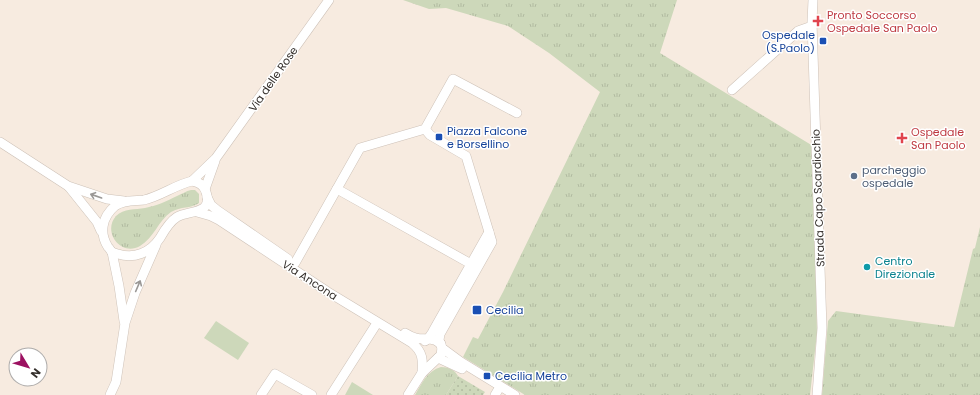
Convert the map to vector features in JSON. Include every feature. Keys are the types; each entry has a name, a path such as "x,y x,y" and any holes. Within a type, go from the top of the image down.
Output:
{"street":[{"name":"Via delle Rose","path":"192,181 216,158 329,0"},
{"name":"Strada Capo Scardicchio","path":"813,0 812,26 822,328 818,395"},
{"path":"732,90 798,31 812,26"},
{"path":"295,263 360,148 425,129 453,79 517,113"},
{"path":"408,395 422,373 437,359 442,352 439,340 440,334 492,242 466,156 430,135 425,129"},
{"path":"0,142 68,186 107,199 126,201 144,200 192,181"},
{"name":"Via delle Rose","path":"197,212 204,207 206,193 216,158"},
{"name":"Via Ancona","path":"192,181 199,184 206,193 211,205 217,210 332,288 412,337 428,339"},
{"path":"68,186 97,222 105,243 112,252 125,323"},
{"path":"337,189 471,264"},
{"path":"102,234 102,225 108,214 115,206 126,201"},
{"path":"110,395 116,382 125,323 135,292 158,240 168,224 177,217 197,212"},
{"name":"Via Ancona","path":"197,212 219,220 377,323 412,343 422,355"},
{"path":"422,373 422,343 428,339 489,232"},
{"path":"112,252 124,256 136,256 148,250 158,240"},
{"path":"331,395 377,323"},
{"path":"428,339 435,340 461,362 516,395"},
{"path":"422,355 428,360 437,359 458,366 500,393"},
{"path":"261,395 275,374 312,395"}],"green space":[{"path":"403,0 677,0 660,53 813,146 817,333 810,395 525,395 463,357 473,337 478,339 503,292 600,92 549,53 508,26 446,8 429,9"},
{"path":"191,190 195,190 199,194 199,203 171,212 149,239 140,246 133,249 120,246 112,235 112,222 119,213 126,210 153,206"},
{"path":"980,227 980,395 822,395 828,321 836,311 954,327 973,249 975,248"},
{"path":"216,321 249,343 238,360 204,338"},
{"path":"441,367 451,369 458,376 446,395 415,395 428,374"},
{"path":"458,376 485,392 483,395 446,395"},
{"path":"352,382 373,395 345,395"}],"place":[{"name":"Pronto Soccorso Ospedale San Paolo","path":"818,21"},
{"name":"Ospedale (S.Paolo)","path":"823,41"},
{"name":"Piazza Falcone e Borsellino","path":"439,137"},
{"name":"Ospedale San Paolo","path":"902,138"},
{"name":"parcheggio ospedale","path":"854,176"},
{"name":"Centro Direzionale","path":"867,267"},
{"name":"Cecilia","path":"477,310"},
{"name":"Cecilia Metro","path":"487,376"}]}
